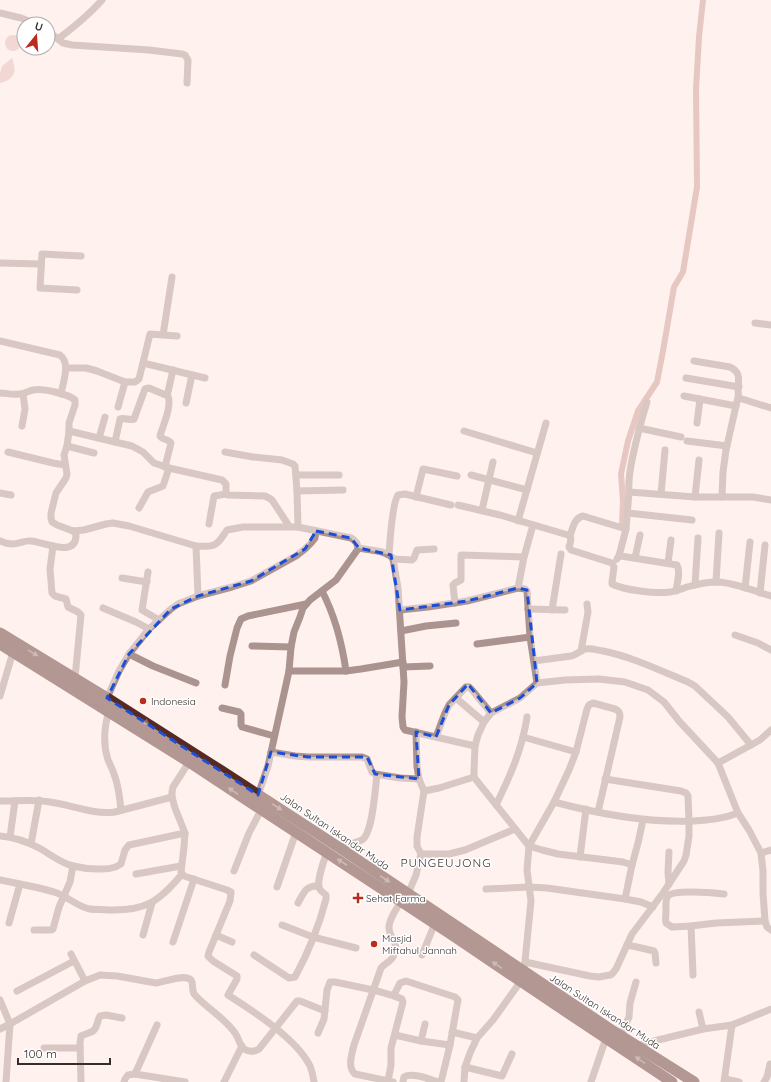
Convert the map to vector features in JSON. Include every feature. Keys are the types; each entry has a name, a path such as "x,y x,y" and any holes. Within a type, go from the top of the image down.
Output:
{"highway":[{"name":"Jalan Sultan Iskandar Muda","path":"0,633 107,698 340,848 435,923 458,933"},
{"name":"Jalan Sultan Iskandar Muda","path":"0,644 109,711 327,852 405,898 458,933 524,972 620,1036 694,1082"},
{"name":"Jalan Sultan Iskandar Muda","path":"524,972 565,1012 672,1082"}],"street":[{"path":"102,0 80,23 58,39 65,44 72,45 149,50 182,54 187,57 188,60 187,83"},
{"path":"0,13 16,17"},
{"path":"77,290 40,288 42,254 81,256"},
{"path":"0,263 41,264"},
{"path":"163,335 172,277"},
{"path":"755,323 771,325"},
{"path":"66,368 86,368 126,382 135,382 139,379 150,334 177,336"},
{"path":"0,341 60,355 65,360 66,368 61,394"},
{"path":"694,360 730,367 737,373 739,382 738,397 723,472 722,497"},
{"path":"143,363 205,378"},
{"path":"168,392 173,370"},
{"path":"186,402 192,375"},
{"path":"686,378 739,387"},
{"path":"118,407 126,382"},
{"path":"115,442 120,419 134,419 146,389 149,388 168,396 169,407 160,436 171,443 164,484 161,487 148,492 139,508"},
{"path":"0,392 23,394 36,389 61,394 75,400 75,405 69,423 70,431 64,455 66,478 56,493 51,518 52,522 57,525 73,531 84,530 106,524 121,524 196,546 216,545 227,530 243,527 290,526 351,538 357,543 358,548 356,552 336,580 303,608 291,647 289,671 268,766 258,795"},
{"path":"22,426 25,409 23,394"},
{"path":"684,396 736,406"},
{"path":"738,397 743,400 771,408"},
{"path":"697,423 700,399"},
{"path":"647,402 631,466 628,486 629,492 626,528 619,556 614,564 613,584 623,588 661,593 716,582 728,583 771,596"},
{"path":"99,438 105,417"},
{"path":"518,521 546,423"},
{"path":"640,428 684,439 727,446"},
{"path":"70,431 132,446 143,452 154,463 167,468 222,480 226,484 226,494"},
{"path":"464,431 538,453"},
{"path":"67,446 94,454"},
{"path":"662,494 665,450"},
{"path":"8,452 65,465"},
{"path":"225,452 286,461 294,465 296,475 298,527"},
{"path":"695,497 699,460"},
{"path":"482,510 493,462"},
{"path":"416,497 423,469 457,476"},
{"path":"296,475 339,475"},
{"path":"471,475 527,490"},
{"path":"297,491 343,490"},
{"path":"629,492 695,497 753,497 771,500"},
{"path":"0,494 11,496"},
{"path":"209,524 214,496 226,494 265,496 272,500 290,526"},
{"path":"475,746 405,730 402,726 404,682 400,610 398,588 391,556 392,518 396,496 401,494 482,510 570,536"},
{"path":"628,513 692,520"},
{"path":"614,564 609,561 571,550 569,547 571,540 570,536 576,519 583,516 626,528"},
{"path":"518,588 524,557 533,525"},
{"path":"107,698 119,671 129,654 149,629 178,604 198,596 251,581 296,556 305,549 314,538 316,530"},
{"path":"0,541 12,544 29,540 64,548 71,546 76,541 76,534 73,531"},
{"path":"716,582 719,533"},
{"path":"635,558 640,536"},
{"path":"695,585 698,538"},
{"path":"668,563 671,540"},
{"path":"745,588 750,542"},
{"path":"760,593 765,545"},
{"path":"53,546 50,569 52,592 55,596 66,600 68,607 81,615 75,678"},
{"path":"196,546 198,596"},
{"path":"358,548 412,560 417,550 434,549"},
{"path":"552,610 561,554"},
{"path":"455,603 453,585 461,580 461,555 524,557"},
{"path":"619,556 675,564 678,567 679,573 676,591"},
{"path":"148,572 142,610 159,620"},
{"path":"122,578 146,582"},
{"path":"400,610 428,608 478,599 518,588 524,588 527,591 530,637 537,683"},
{"path":"322,591 335,622 343,652 346,671"},
{"path":"225,685 231,651 241,619 248,616 306,604"},
{"path":"582,651 588,612 587,604"},
{"path":"103,608 149,629"},
{"path":"528,609 565,610"},
{"path":"401,631 426,626 456,623"},
{"path":"735,635 763,645 771,650"},
{"path":"477,644 530,637"},
{"path":"252,646 291,647"},
{"path":"534,661 576,655 582,651 593,649 622,655 688,682 728,717 751,745"},
{"path":"0,696 13,652"},
{"path":"129,654 149,664 196,683"},
{"path":"289,671 346,671 403,664 430,666"},
{"path":"632,865 542,850 529,846 474,777 475,746 484,722 491,712 520,698 537,683 565,680 599,679 625,682 648,690 664,702 679,721 718,763 738,813 762,853 763,893 768,907 765,921 767,927 771,930"},
{"path":"436,737 449,705 465,687 469,687 491,712"},
{"path":"456,698 484,722"},
{"path":"464,1082 465,1067 477,1038 492,1020 524,972 531,901 527,870 529,846 554,802 569,770 576,752 587,709 589,705 593,703 618,710 620,713 598,812"},
{"path":"222,708 239,712 242,717 240,725 242,727 274,736"},
{"path":"109,711 105,730 105,749 117,781 122,810"},
{"path":"496,805 518,757 527,717"},
{"path":"718,763 760,740 771,730"},
{"path":"318,1033 322,1024 327,990 330,982 374,990 394,995 403,1000 391,1048 390,1081 355,1074 352,1072 351,1067 354,1045 360,1026 374,990 383,966 390,962 393,956 396,945 389,928 391,921 405,898 416,875 421,854 417,846 417,837 424,791 419,779 417,767 416,732"},
{"path":"523,737 576,752"},
{"path":"271,752 308,758 364,758 368,760 372,772 377,775 419,779"},
{"path":"0,880 47,890 64,896 81,906 90,909 133,909 152,903 162,895 181,870 185,833 172,797 173,787 189,762"},
{"path":"340,848 365,839 369,830 373,812 377,775"},
{"path":"424,791 474,777"},
{"path":"605,778 684,792 688,796 689,836 686,855 669,884 665,895 666,924 672,926 691,926 716,923 765,921"},
{"path":"0,801 38,800 105,813 172,797"},
{"path":"31,844 38,800"},
{"path":"10,837 15,801"},
{"path":"554,802 644,820 715,820 738,813"},
{"path":"580,857 586,809"},
{"path":"234,871 249,833 262,810"},
{"path":"625,899 644,820"},
{"path":"421,854 449,854 465,850 515,829"},
{"path":"277,887 296,832"},
{"path":"0,836 10,837 31,844 73,866 87,869 106,869 121,864 125,850 129,845 185,833"},
{"path":"762,853 771,850"},
{"path":"254,955 290,978 294,978 313,937 326,899 326,896 321,891 319,886 323,863 327,852"},
{"path":"669,852 669,884"},
{"path":"34,930 52,930 70,882 73,866"},
{"path":"136,874 181,870 194,879 231,892 230,901 208,956 213,961 238,977 228,995 248,1007 276,1029 304,1055 310,1066 314,1082"},
{"path":"173,942 194,879"},
{"path":"9,923 20,884"},
{"path":"298,903 307,888 319,886"},
{"path":"486,890 529,887 555,889 625,899 641,902 652,907"},
{"path":"524,972 605,977 610,976 614,972 632,934 652,907 665,895 680,892 724,894"},
{"path":"143,935 152,903"},
{"path":"422,955 435,923"},
{"path":"282,925 313,937 356,948"},
{"path":"691,926 693,976"},
{"path":"216,935 232,942"},
{"path":"627,945 654,952 656,962"},
{"path":"17,991 72,958 85,981"},
{"path":"0,1029 85,981 93,977 104,975 156,983 163,983 184,977 189,979 192,982 192,991 194,994 234,1032 242,1046 249,1051 256,1051 259,1049 297,1001 325,1011"},
{"path":"394,995 400,983 406,981 457,998 458,1000 450,1045 441,1082"},
{"path":"620,1036 629,1017 630,1003 636,982"},
{"path":"0,1000 10,1024 6,1082"},
{"path":"637,1046 703,1029 732,1025 771,1009"},
{"path":"699,1012 703,1029"},
{"path":"81,1082 80,1043 82,1036 94,1030 100,1016 104,1015 122,1018"},
{"path":"422,1041 425,1024"},
{"path":"135,1074 157,1025"},
{"path":"732,1025 725,1080 738,1082"},
{"path":"452,1032 477,1038"},
{"path":"395,1035 450,1045"},
{"path":"592,1082 606,1038"},
{"path":"224,1082 242,1046"},
{"path":"44,1048 80,1048"},
{"path":"465,1067 502,1079 512,1054"},
{"path":"764,1082 771,1062"},
{"path":"124,1082 128,1075 135,1074 185,1082"},
{"path":"403,1082 404,1077 409,1075 438,1082"}],"highlighted area":[{"path":"316,531 351,538 359,548 391,555 400,610 467,601 518,588 527,590 537,683 520,698 491,713 468,684 449,705 436,737 416,732 419,779 375,774 367,757 308,757 271,752 258,795 107,698 129,654 171,609 198,596 251,581 305,549"}],"shaded area":[{"path":"10,36 16,36 16,50 13,51 6,46 5,43"},
{"path":"12,58 14,74 9,79 0,83 2,66"}],"waterway":[{"path":"622,525 623,501 621,474 628,441 638,411 657,382 674,287 683,272 697,187 696,89 703,0"}],"place":[{"name":"Indonesia","path":"143,701"},
{"name":"Sehat Farma","path":"358,898"},
{"name":"Masjid Miftahul Jannah","path":"374,944"}],"district":[{"name":"PUNGEUJONG","path":"446,863"}]}
